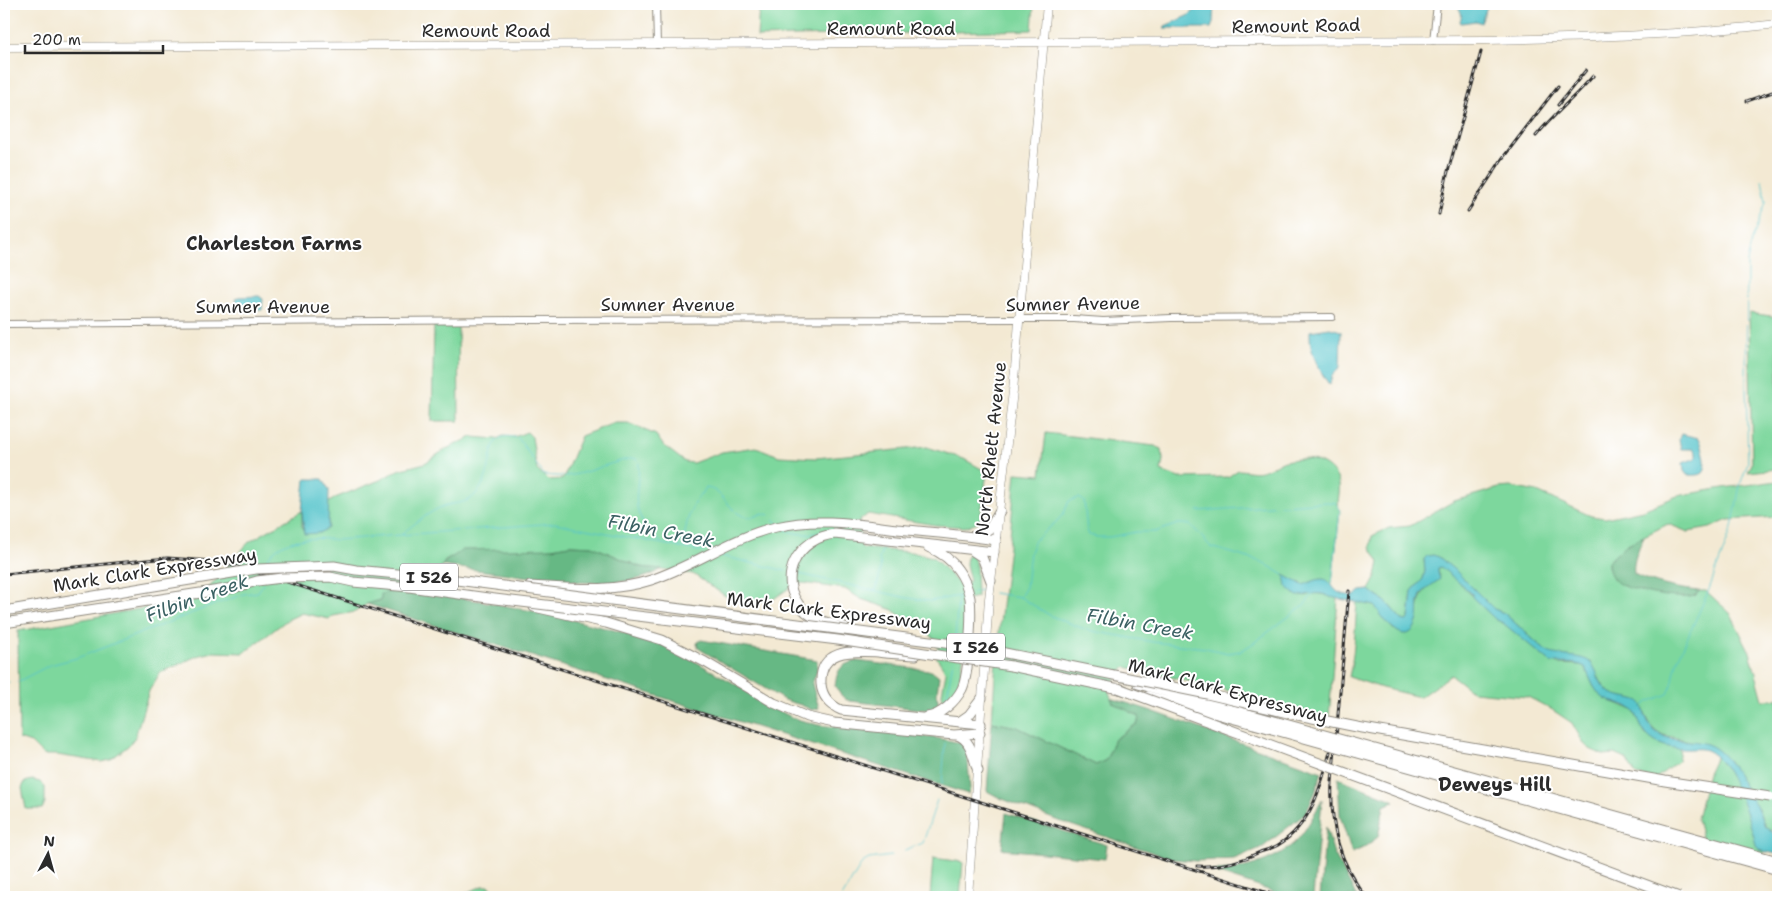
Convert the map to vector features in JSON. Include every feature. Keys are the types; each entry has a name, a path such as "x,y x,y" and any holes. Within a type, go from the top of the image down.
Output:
{"highway":[{"path":"973,537 989,529 1000,511"},
{"path":"480,583 576,589 622,587 661,576 754,533 800,522 871,526 996,540"},
{"path":"855,630 822,621 803,610 792,592 790,572 806,545 820,537 835,534 994,552"},
{"path":"914,542 936,551 949,559 958,570 970,600 967,653 962,688 946,708 930,717 921,718"},
{"path":"966,549 982,557 991,581"},
{"name":"Mark Clark Expressway","path":"4,611 232,572 286,567 334,566 855,630 976,647 1095,671 1778,861"},
{"name":"Mark Clark Expressway","path":"4,624 233,588 256,581 282,578 330,577 353,582 409,587 494,599 769,631 964,658 1074,678 1231,717 1778,870"},
{"path":"494,599 606,623 652,636 687,652 784,709 822,721 962,737 968,743 978,771"},
{"path":"964,658 853,651 842,652 831,658 824,667 821,677 823,693 828,702 841,710 959,722 980,729"},
{"path":"1095,671 1357,727 1665,781 1774,798"},
{"path":"1118,688 1680,897"},
{"path":"959,722 969,715 982,698"},
{"path":"954,735 980,729"}],"main road":[{"name":"North Rhett Avenue","path":"968,897 989,599 1014,391 1047,4"},
{"name":"Remount Road","path":"4,47 1433,41 1592,37 1724,30 1778,24"}],"street":[{"path":"656,4 657,45"},
{"path":"1433,41 1437,4"},
{"name":"Sumner Avenue","path":"4,324 522,320 1077,319 1103,321 1171,318 1332,317"}],"green space":[{"path":"759,4 1034,4 1032,30 757,37"},
{"path":"1749,313 1778,317 1778,469 1748,472 1752,464"},
{"path":"434,324 458,324 459,421 432,421"},
{"path":"614,423 628,423 656,435 663,445 685,462 693,463 722,452 756,447 779,456 816,458 927,447 964,459 987,472 980,521 965,527 935,525 868,514 859,521 862,548 911,552 933,557 961,586 970,581 966,564 967,555 973,555 976,566 977,597 964,600 964,653 959,679 949,703 943,702 942,693 946,672 937,658 938,648 934,639 926,630 914,625 891,609 861,599 845,589 803,583 792,586 772,600 752,602 727,597 693,574 640,567 592,546 570,545 552,548 458,554 445,561 436,577 396,590 381,600 367,604 355,612 333,616 329,619 302,613 287,620 244,653 213,652 197,656 160,673 149,691 135,737 128,746 110,760 102,762 57,755 43,755 31,743 19,739 18,631 200,598 249,542 302,511 302,527 328,528 328,503 335,498 380,480 398,470 425,463 446,449 472,437 497,439 503,436 514,437 527,432 532,437 537,470 548,480 563,479 581,436"},
{"path":"1046,433 1155,446 1162,449 1161,471 1179,478 1228,477 1238,470 1258,472 1282,462 1297,459 1313,460 1333,471 1339,482 1338,503 1340,511 1332,584 1321,580 1303,585 1299,582 1305,596 1315,593 1338,597 1329,718 1251,699 1223,689 1126,667 1115,678 1109,692 1113,703 1139,716 1138,723 1115,739 1106,760 1096,765 1017,727 992,722 996,658 1016,473 1041,475"},
{"path":"1778,481 1778,517 1728,520 1710,528 1688,532 1668,524 1626,545 1608,563 1612,575 1633,587 1650,593 1666,595 1695,596 1700,591 1706,591 1730,613 1750,652 1763,700 1778,698 1778,822 1771,832 1767,829 1756,805 1729,761 1694,742 1663,735 1655,730 1650,724 1640,702 1613,695 1602,683 1591,662 1553,655 1546,651 1504,613 1494,609 1439,557 1424,559 1425,571 1423,579 1412,591 1409,619 1406,621 1402,620 1386,602 1369,590 1376,577 1379,562 1370,547 1372,536 1389,528 1410,526 1454,501 1499,488 1511,487 1537,492 1591,516 1605,518 1643,510 1677,496"},
{"path":"1644,536 1635,559 1634,574 1666,586 1700,591 1694,596 1667,596 1633,589 1613,579 1608,562 1626,545"},
{"path":"570,545 592,546 640,567 662,569 648,576 631,580 594,583 442,566 462,550 552,548"},
{"path":"1441,567 1454,577 1495,619 1557,664 1581,665 1585,667 1594,687 1605,699 1634,711 1645,734 1660,744 1680,748 1678,761 1655,779 1636,775 1626,759 1615,754 1603,755 1590,749 1584,744 1572,723 1551,709 1528,697 1473,692 1451,675 1420,697 1382,688 1349,677 1354,649 1357,602 1375,606 1393,629 1405,633 1417,621 1420,599 1428,587 1440,576 1438,568"},
{"path":"396,590 481,601 548,614 630,634 668,646 770,706 793,718 818,725 936,738 962,743 967,748 970,789 968,794 367,604 381,600 381,594"},
{"path":"701,640 817,660 817,671 812,684 819,708 812,710 784,700 698,648 697,643"},
{"path":"857,661 934,672 939,676 937,693 939,707 936,711 845,699 835,686 837,675 841,668"},
{"path":"1111,698 1322,772 1305,814 1263,847 1234,859 1196,861 1172,859 1056,820 987,791 992,722 1017,727 1096,765 1106,760 1115,739 1138,723 1139,716 1113,703"},
{"path":"1716,756 1737,788 1759,849 1764,852 1753,860 1702,839 1697,819 1708,773"},
{"path":"1338,778 1395,801 1384,806 1378,837 1363,848 1352,853 1340,816"},
{"path":"32,780 40,782 45,787 45,803 42,809 26,809 22,788 25,782"},
{"path":"1322,800 1313,897 1290,897 1210,871 1244,867 1276,856 1294,843 1302,834"},
{"path":"1006,813 1107,845 1105,859 1002,849"},
{"path":"1326,827 1334,854 1357,897 1320,897"},
{"path":"933,858 963,862 960,897 930,897"},
{"path":"483,886 490,886 496,897 458,896"}],"water":[{"path":"1203,4 1214,4 1211,28 1164,28 1189,15"},
{"path":"1448,4 1488,4 1481,23 1476,21 1461,23 1461,13 1457,6"},
{"path":"259,296 263,299 262,310 245,311 238,309 236,298"},
{"path":"1330,328 1341,331 1340,367 1332,376 1330,384 1314,358 1310,331"},
{"path":"1681,434 1699,438 1705,461 1703,473 1687,475 1684,471 1683,463 1696,458 1696,453 1694,449 1681,449 1679,439"},
{"path":"305,479 323,479 329,490 328,528 319,533 304,534 302,511"},
{"path":"1427,556 1439,557 1457,572 1494,609 1504,613 1546,651 1557,655 1587,660 1591,663 1606,689 1619,696 1640,701 1651,726 1660,734 1676,739 1708,744 1721,753 1732,765 1756,805 1765,827 1778,836 1778,854 1763,851 1756,845 1738,792 1724,766 1715,756 1704,749 1677,748 1654,741 1642,728 1636,715 1630,708 1605,699 1598,693 1585,667 1577,664 1550,662 1503,623 1495,619 1472,597 1472,594 1441,567 1438,568 1440,579 1421,595 1417,622 1413,630 1407,634 1395,630 1383,618 1375,606 1321,594 1297,596 1286,586 1284,575 1303,585 1323,579 1330,582 1338,592 1346,595 1354,596 1361,591 1369,590 1386,602 1402,620 1406,621 1409,619 1412,591 1423,579 1425,571 1424,559"}],"waterway":[{"path":"1643,706 1668,694 1672,685 1677,661 1708,592 1732,528 1740,485 1748,463 1746,385 1747,262 1752,240 1766,202 1762,180"},
{"path":"402,534 433,511 472,498 485,480 494,444 502,437 509,436 518,438 544,475 573,475 635,458 639,462 637,497 639,514 650,531 661,542"},
{"path":"679,545 684,536 691,510 706,488 718,493 733,509 744,516 752,517 763,513 769,515 777,523"},
{"path":"1020,597 1026,587 1030,552 1035,540 1064,513 1069,501 1079,498 1084,501 1089,535 1110,537 1136,532 1155,532 1178,524 1191,525 1211,547 1262,562 1284,575"},
{"path":"1198,511 1327,502 1336,503 1340,511 1332,584"},
{"name":"Filbin Creek","path":"265,565 269,556 276,549 285,544 305,539 336,540 555,523 704,552"},
{"path":"784,529 798,534 806,534 843,527"},
{"path":"876,590 880,570 879,559 884,544"},
{"name":"Filbin Creek","path":"717,555 786,571"},
{"name":"Filbin Creek","path":"795,573 908,598 930,601 965,595"},
{"name":"Filbin Creek","path":"17,682 50,665 77,658 244,594 258,592 263,584"},
{"name":"Filbin Creek","path":"973,592 981,590 986,592"},
{"name":"Filbin Creek","path":"993,593 1020,597 1051,616 1087,630 1228,653 1241,651 1255,642 1304,605 1314,593"},
{"path":"955,641 958,598"},
{"path":"946,702 953,660"},
{"name":"Filbin Creek","path":"4,684 9,682"},
{"path":"942,784 945,743"},
{"path":"905,850 923,843 937,800"},
{"path":"842,897 862,863 869,859 891,856"}],"railway":[{"path":"1439,214 1447,175 1481,52"},
{"path":"1558,105 1586,70"},
{"path":"1536,136 1593,76"},
{"path":"1468,211 1502,159 1558,86"},
{"path":"1747,101 1778,90"},
{"path":"4,574 167,558 212,561 236,566 1281,897"},
{"path":"1349,591 1332,798 1338,843 1349,871 1366,897"},
{"path":"1197,866 1213,866 1237,861 1274,847 1289,837 1299,827 1313,804 1330,752"}],"district":[{"name":"Charleston Farms","path":"274,243"},
{"name":"Deweys Hill","path":"1495,784"}]}
